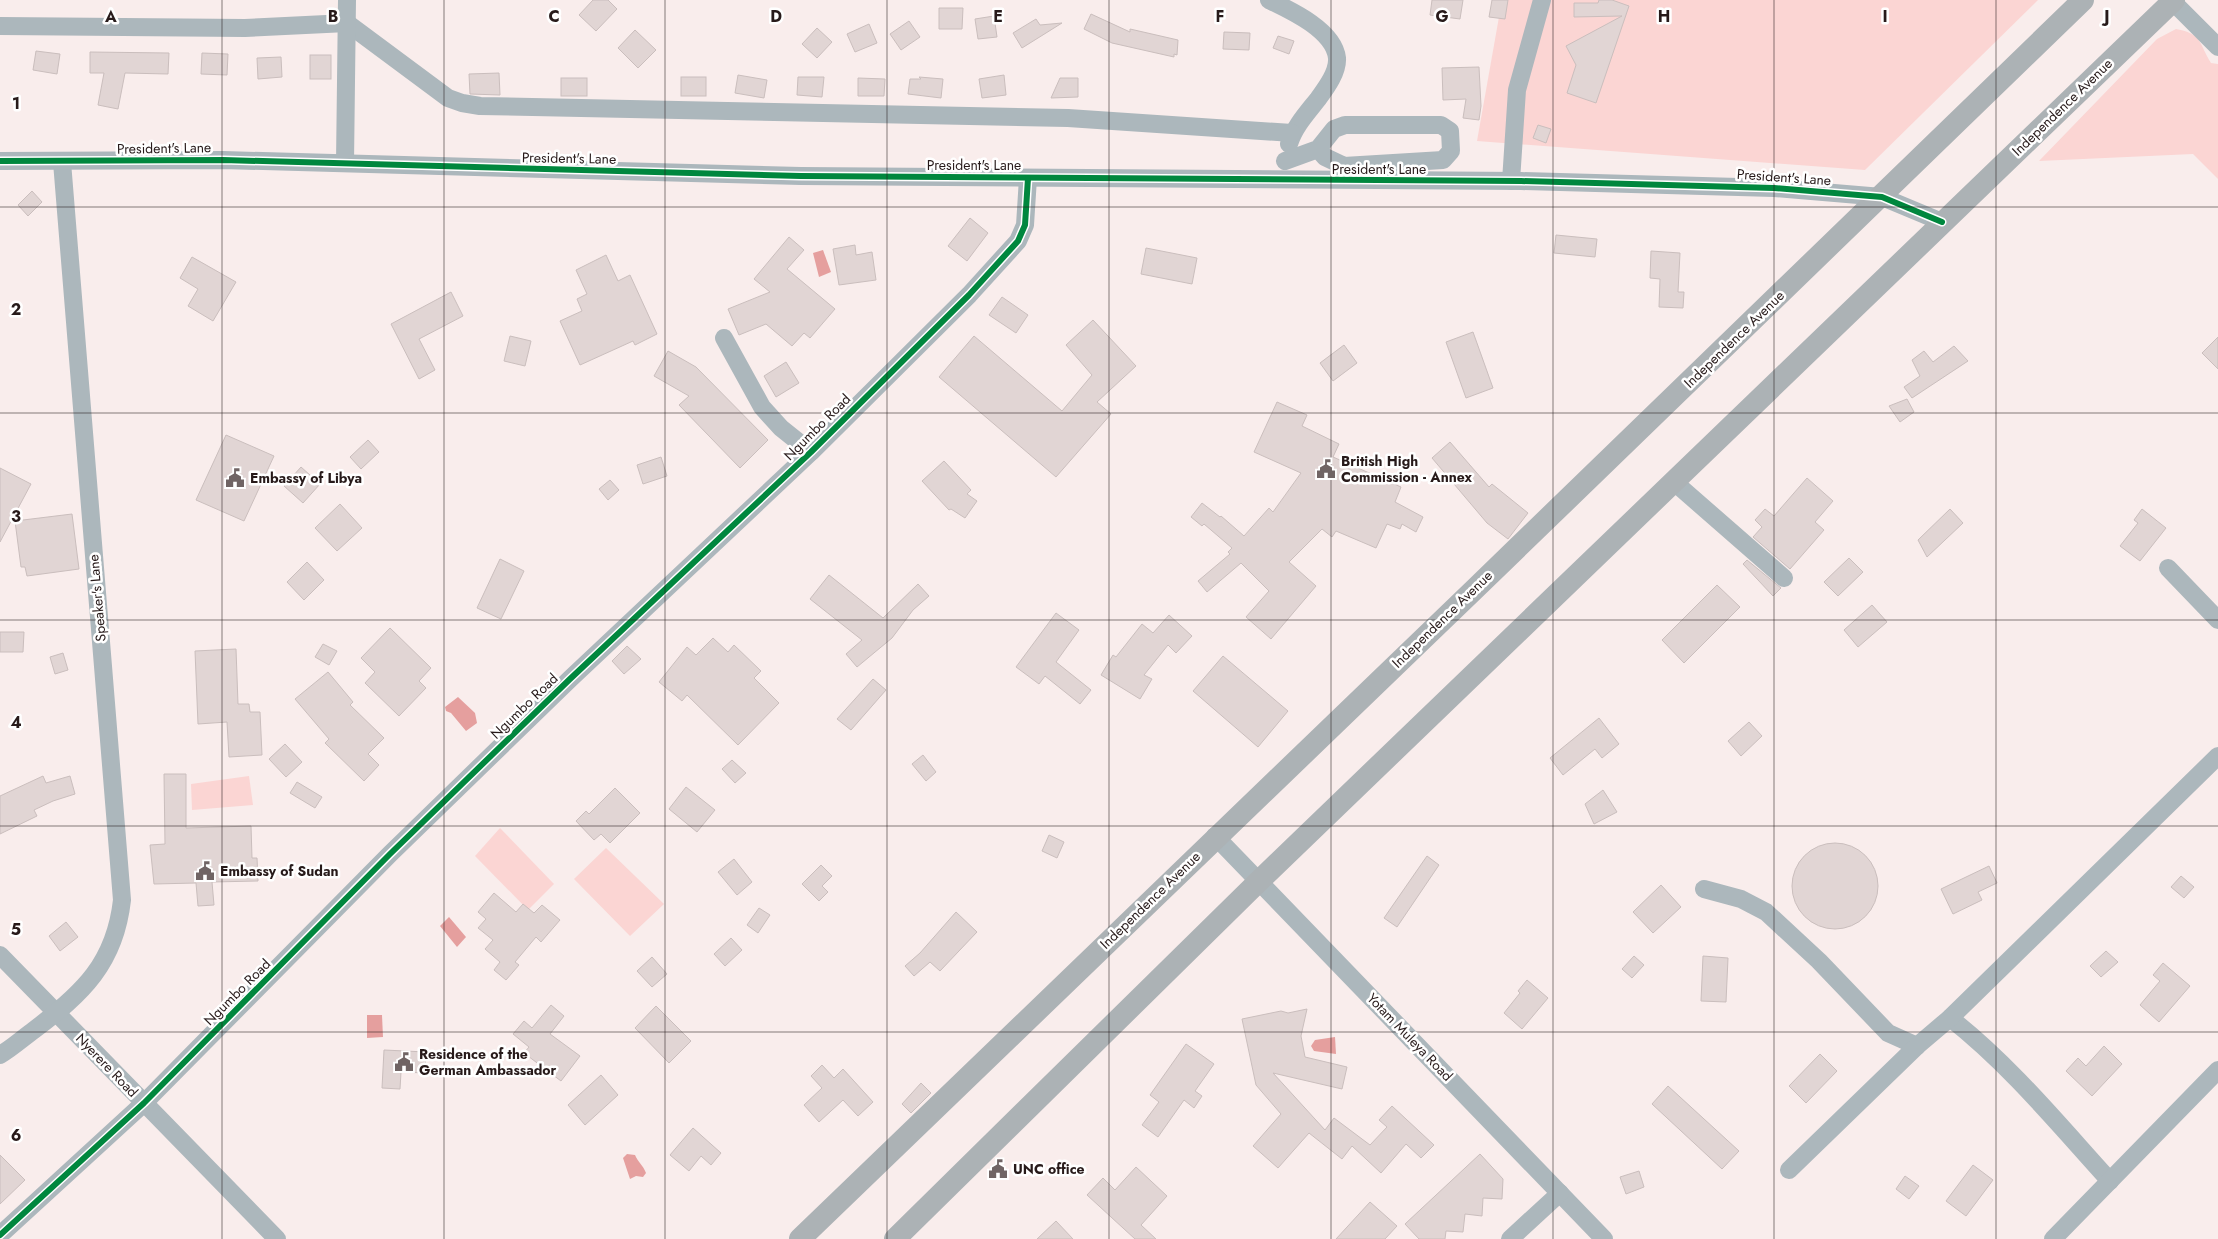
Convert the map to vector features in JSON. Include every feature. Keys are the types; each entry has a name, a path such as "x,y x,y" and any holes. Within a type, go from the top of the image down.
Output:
{"main road":[{"name":"Independence Avenue","path":"800,1239 1216,836 1882,197 2083,0"},
{"name":"Independence Avenue","path":"895,1239 1258,882 2173,0"}],"street":[{"path":"344,163 347,0"},
{"path":"1269,0 1299,15 1318,30 1333,44 1337,59 1332,77 1324,92 1292,133 1279,181"},
{"path":"1511,181 1517,90 1542,0"},
{"path":"2173,0 2218,48"},
{"path":"0,26 245,28 347,23 448,98 480,106 1068,118 1292,133"},
{"path":"1284,161 1318,149 1334,129 1345,125 1441,125 1450,131 1451,151 1443,160 1344,166 1333,162 1318,149"},
{"name":"President's Lane","path":"0,161 222,160 801,176 1279,181 1511,181 1774,188 1882,197 1942,222"},
{"name":"Speaker's Lane","path":"0,1055 57,1013 90,981 108,954 119,926 122,900 62,162"},
{"name":"Ngumbo Road","path":"0,1235 144,1103 390,854 570,679 811,452 1004,259 1018,242 1025,225 1028,178"},
{"path":"724,338 762,407 781,428 811,452"},
{"path":"1673,481 1784,578"},
{"path":"2168,568 2218,620"},
{"path":"1789,1170 1917,1046 1950,1018 2218,756"},
{"name":"Yotam Muleya Road","path":"1216,836 1258,882 1604,1239"},
{"path":"1704,889 1741,899 1766,912 1819,961 1888,1033 1917,1046"},
{"name":"Nyerere Road","path":"0,955 277,1239"},
{"path":"1950,1018 1981,1042 2007,1068 2110,1181"},
{"path":"2053,1239 2218,1070"},
{"path":"1510,1239 1560,1193"}],"shaded area":[{"path":"1502,0 2038,0 1865,170 1477,141"},
{"path":"2176,29 2196,37 2211,63 2218,64 2218,179 2193,154 2039,161 2157,39"},
{"path":"823,250 831,272 819,277 813,253"},
{"path":"458,697 475,713 477,723 466,731 451,713 446,711 445,707"},
{"path":"249,776 253,805 192,810 191,784"},
{"path":"500,828 554,884 528,910 475,856"},
{"path":"606,848 664,904 630,936 574,879"},
{"path":"449,917 466,937 457,947 440,926"},
{"path":"367,1015 382,1015 383,1037 367,1038"},
{"path":"1335,1037 1336,1054 1314,1051 1311,1046 1315,1040"},
{"path":"627,1154 635,1155 646,1173 643,1177 636,1176 630,1179 623,1158"}],"building":[{"path":"593,0 608,0 617,9 596,31 579,15"},
{"path":"1432,0 1463,0 1460,19 1430,15"},
{"path":"1492,0 1508,0 1505,19 1489,17"},
{"path":"1599,0 1612,0 1629,6 1596,103 1567,93 1576,65 1566,46 1622,16 1574,17 1574,3 1598,3"},
{"path":"939,8 963,8 962,29 939,29"},
{"path":"1091,14 1130,32 1130,29 1178,40 1177,55 1174,54 1174,57 1112,43 1084,29"},
{"path":"994,16 997,37 978,39 975,19"},
{"path":"1036,19 1040,25 1062,23 1022,48 1013,33"},
{"path":"909,21 920,37 901,50 890,34"},
{"path":"869,24 877,43 855,52 847,34"},
{"path":"817,28 832,42 817,58 802,44"},
{"path":"635,30 656,50 638,68 618,48"},
{"path":"1224,32 1250,33 1249,50 1223,49"},
{"path":"1278,36 1294,41 1289,54 1273,48"},
{"path":"36,51 60,54 57,74 33,70"},
{"path":"90,52 169,53 168,74 125,73 118,109 98,105 104,73 90,73"},
{"path":"202,53 228,54 227,75 201,74"},
{"path":"310,55 331,55 331,79 310,79"},
{"path":"281,57 282,77 258,79 257,58"},
{"path":"1479,67 1481,106 1479,120 1463,118 1466,99 1443,100 1442,68"},
{"path":"499,73 500,95 470,94 469,74"},
{"path":"738,75 767,80 764,98 735,93"},
{"path":"1004,75 1006,95 982,98 979,79"},
{"path":"681,77 706,77 706,96 681,96"},
{"path":"798,77 824,77 822,97 797,95"},
{"path":"919,77 943,79 941,98 908,94 910,79 921,79"},
{"path":"561,78 587,78 587,96 561,96"},
{"path":"858,78 885,79 884,96 858,96"},
{"path":"1060,78 1078,78 1078,97 1051,98"},
{"path":"1538,125 1551,129 1546,143 1533,138"},
{"path":"32,191 42,202 28,216 18,205"},
{"path":"970,218 988,233 967,261 948,246"},
{"path":"1556,235 1597,239 1595,257 1554,253"},
{"path":"789,237 804,250 787,269 835,309 810,338 804,333 792,346 766,324 739,335 728,309 770,292 754,279"},
{"path":"855,245 856,255 872,252 876,280 839,285 833,249"},
{"path":"1146,248 1197,258 1192,284 1141,274"},
{"path":"1651,251 1680,253 1678,292 1684,292 1683,308 1659,307 1660,279 1650,278"},
{"path":"606,255 618,281 630,275 657,334 635,345 633,341 580,365 560,321 582,311 577,299 587,294 576,270"},
{"path":"192,257 236,282 213,321 188,306 198,289 180,278"},
{"path":"451,292 463,316 419,339 435,370 419,379 391,324"},
{"path":"1002,297 1028,315 1016,333 989,315"},
{"path":"1093,320 1136,366 1097,402 1111,414 1056,477 939,377 974,336 1062,411 1092,375 1066,345"},
{"path":"1473,332 1493,388 1466,398 1446,342"},
{"path":"510,336 531,341 525,366 504,361"},
{"path":"2218,337 2218,369 2202,353"},
{"path":"1344,345 1357,363 1333,381 1320,363"},
{"path":"1954,346 1968,361 1912,398 1904,387 1920,376 1912,360 1924,351 1933,362"},
{"path":"668,351 696,367 768,440 740,468 679,405 689,396 654,376"},
{"path":"786,362 799,383 776,397 764,376"},
{"path":"1907,399 1914,412 1900,422 1889,406"},
{"path":"1277,402 1307,415 1302,426 1339,444 1333,457 1401,487 1395,502 1423,517 1416,532 1402,524 1400,529 1387,524 1376,548 1336,531 1332,537 1322,529 1289,562 1316,586 1271,639 1246,617 1269,591 1241,563 1207,592 1198,581 1230,554 1228,552 1232,548 1204,524 1202,526 1191,517 1202,503 1221,516 1244,536 1269,508 1273,512 1301,473 1254,452"},
{"name":"Embassy of Libya","path":"226,435 274,456 244,521 196,500"},
{"path":"368,440 379,452 361,469 350,457"},
{"path":"1450,442 1489,487 1492,484 1528,513 1508,539 1487,523 1432,458"},
{"path":"661,457 667,476 643,484 637,465"},
{"path":"944,461 971,490 967,494 977,501 965,518 951,509 949,510 922,481"},
{"path":"301,467 320,484 303,503 284,486"},
{"path":"0,468 31,484 0,542"},
{"path":"1807,478 1833,501 1815,522 1824,530 1790,569 1753,537 1762,527 1755,520 1765,509 1774,516"},
{"path":"610,480 619,490 608,500 599,489"},
{"path":"340,504 362,528 337,551 315,528"},
{"path":"1950,509 1963,523 1927,557 1918,540"},
{"path":"2142,509 2166,528 2140,561 2120,546 2138,523 2134,520"},
{"path":"72,514 79,569 27,576 25,567 21,567 15,521"},
{"path":"1849,558 1863,572 1838,596 1824,582"},
{"path":"500,559 524,571 501,619 477,608"},
{"path":"1747,560 1781,588 1773,596 1743,564"},
{"path":"307,562 324,580 304,600 287,582"},
{"path":"829,575 883,618 918,584 929,596 913,610 892,638 857,667 846,654 862,640 810,599"},
{"path":"1717,585 1740,607 1684,663 1662,640"},
{"path":"1872,605 1887,622 1858,647 1844,630"},
{"path":"1056,613 1079,630 1056,662 1091,690 1080,704 1045,676 1039,684 1016,667"},
{"path":"1169,615 1192,636 1176,653 1168,645 1144,675 1152,679 1140,699 1101,675 1113,655 1116,657 1142,624 1153,633"},
{"path":"390,628 431,668 419,681 426,688 399,716 365,683 375,672 361,658"},
{"path":"0,632 24,632 23,652 0,652"},
{"path":"713,638 728,652 734,645 761,671 754,678 779,703 738,745 687,695 682,701 659,682 687,647 696,655"},
{"path":"323,644 337,651 329,665 315,657"},
{"path":"627,646 641,659 624,674 612,661"},
{"path":"236,649 238,704 249,704 250,712 260,712 262,755 229,757 227,722 198,724 195,651"},
{"path":"63,653 68,670 55,674 50,657"},
{"path":"1223,656 1288,711 1258,747 1193,691"},
{"path":"328,672 353,702 350,705 384,738 368,754 379,765 364,781 325,743 329,739 295,699"},
{"path":"873,679 886,690 851,730 837,719"},
{"path":"1599,718 1619,744 1602,758 1595,749 1563,775 1550,758"},
{"path":"1749,722 1762,736 1741,756 1728,741"},
{"path":"285,744 302,762 286,777 269,759"},
{"path":"923,755 936,772 926,781 912,764"},
{"path":"732,760 746,773 735,783 722,769"},
{"path":"164,774 186,774 186,828 251,826 252,858 257,858 258,881 212,882 214,905 198,906 196,883 154,884 150,845 165,844"},
{"path":"43,776 46,783 70,776 75,794 34,810 37,816 0,834 0,796"},
{"path":"297,782 322,797 315,808 290,793"},
{"path":"686,787 715,810 697,832 669,809"},
{"path":"615,788 640,813 610,843 601,834 594,840 576,821 586,811 589,814"},
{"path":"1603,790 1617,812 1594,824 1585,804"},
{"path":"1049,835 1064,842 1057,858 1042,851"},
{"path":"1835,843 1851,847 1865,856 1874,870 1878,886 1874,902 1865,916 1851,925 1835,929 1819,925 1805,916 1796,902 1792,886 1796,870 1805,856 1819,847"},
{"path":"1427,856 1439,865 1397,927 1384,918"},
{"path":"734,859 752,882 737,895 718,872"},
{"path":"821,865 832,876 822,886 828,892 819,901 802,884"},
{"path":"1989,866 1997,883 1978,892 1982,900 1953,914 1941,889"},
{"path":"2181,876 2194,887 2184,898 2171,887"},
{"path":"1661,885 1681,907 1653,933 1633,912"},
{"path":"494,893 516,912 523,904 534,913 542,905 560,920 541,942 536,937 515,962 519,965 506,980 494,970 500,962 485,949 493,940 478,928 486,919 478,912"},
{"path":"759,908 770,915 758,933 747,925"},
{"path":"956,912 977,932 940,971 930,962 914,976 905,966 920,953"},
{"path":"66,922 78,937 60,951 49,936"},
{"path":"731,938 742,950 725,966 714,954"},
{"path":"2106,951 2118,962 2101,977 2090,966"},
{"path":"1634,956 1644,965 1632,978 1622,969"},
{"path":"1703,956 1728,958 1726,1002 1701,1001"},
{"path":"652,957 667,974 652,987 637,971"},
{"path":"2163,963 2190,986 2159,1022 2140,1005 2160,981 2153,975"},
{"path":"1527,980 1548,998 1522,1029 1504,1013 1520,993 1518,991"},
{"path":"551,1005 564,1016 550,1034 580,1056 561,1081 524,1053 529,1047 513,1034 524,1021 532,1028"},
{"path":"656,1006 691,1041 669,1063 635,1028"},
{"path":"1307,1009 1301,1036 1305,1057 1347,1067 1342,1089 1273,1073 1325,1130 1334,1118 1370,1145 1387,1127 1379,1120 1392,1106 1434,1145 1421,1158 1406,1144 1381,1173 1352,1146 1342,1159 1309,1133 1278,1168 1253,1146 1281,1114 1256,1085 1242,1019 1281,1011 1288,1013"},
{"path":"1186,1044 1214,1064 1195,1091 1202,1096 1194,1108 1184,1100 1158,1137 1142,1125 1159,1102 1150,1095"},
{"path":"2104,1046 2122,1064 2092,1096 2066,1071 2078,1058 2086,1066"},
{"name":"Residence of the German Ambassador","path":"384,1050 426,1052 425,1073 401,1072 400,1089 382,1088"},
{"path":"1820,1054 1837,1071 1806,1103 1789,1086"},
{"path":"822,1065 834,1078 843,1069 873,1102 858,1116 843,1100 819,1122 804,1105 822,1088 811,1076"},
{"path":"601,1075 618,1095 585,1125 568,1105"},
{"path":"921,1083 931,1093 911,1113 902,1104"},
{"path":"1668,1086 1739,1151 1722,1169 1652,1104"},
{"path":"693,1128 721,1153 711,1165 701,1156 689,1171 670,1155"},
{"path":"1480,1154 1503,1179 1502,1199 1483,1198 1482,1216 1465,1214 1463,1232 1446,1231 1445,1239 1419,1239 1405,1224"},
{"path":"0,1155 25,1180 0,1204"},
{"path":"1973,1165 1993,1180 1966,1216 1946,1201"},
{"path":"1136,1167 1167,1196 1141,1225 1156,1239 1135,1239 1087,1195 1103,1178 1115,1190"},
{"path":"1639,1171 1644,1187 1626,1194 1620,1177"},
{"path":"1905,1176 1919,1186 1909,1199 1896,1189"},
{"path":"1370,1202 1397,1226 1385,1239 1336,1239"},
{"path":"1056,1221 1073,1239 1037,1239"}],"cycle path":[{"path":"0,161 223,160 801,176 1521,181 1774,188 1882,197 1942,222"},
{"path":"0,1235 144,1103 390,854 570,679 811,452 969,295 1018,241 1025,225 1028,178"}],"place":[{"name":"British High Commission - Annex","path":"1326,469"},
{"name":"Embassy of Libya","path":"235,478"},
{"name":"Embassy of Sudan","path":"205,871"},
{"name":"Residence of the German Ambassador","path":"404,1062"},
{"name":"UNC office","path":"998,1169"}]}
